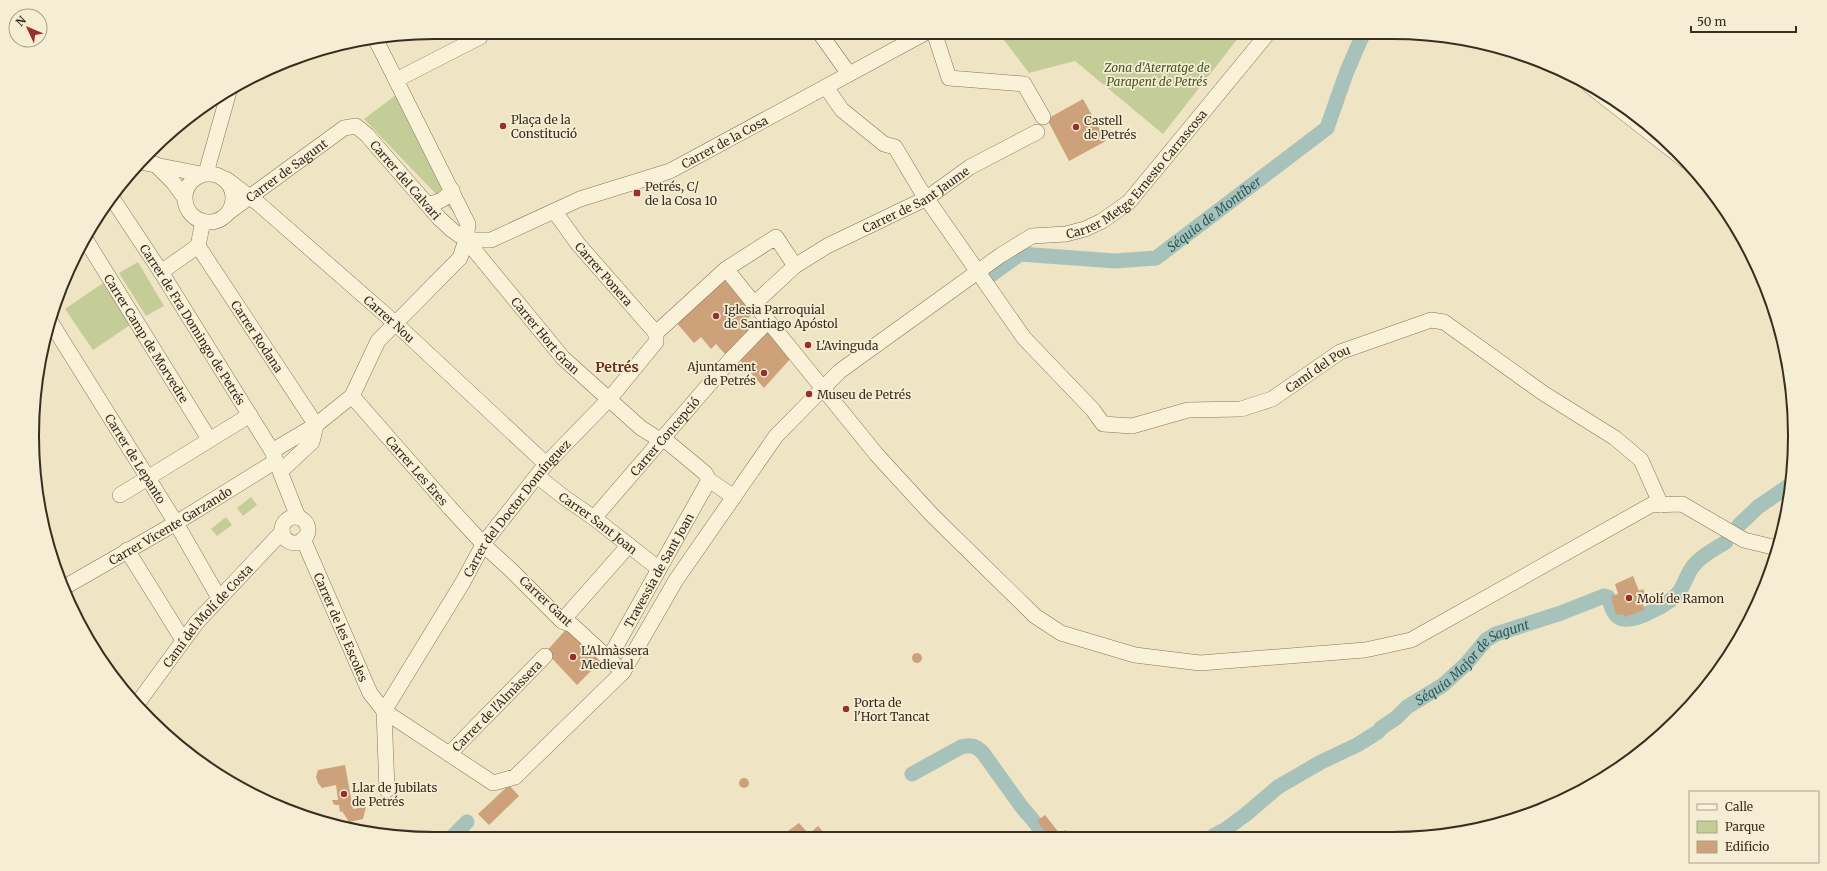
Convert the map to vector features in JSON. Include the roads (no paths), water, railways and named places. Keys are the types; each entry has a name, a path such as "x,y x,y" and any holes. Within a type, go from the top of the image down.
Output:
{"street":[{"path":"396,80 474,39"},
{"path":"824,39 850,74"},
{"name":"Carrer de la Cosa","path":"466,240 491,240 555,212 580,199 670,171 914,39"},
{"path":"936,39 949,78 1024,84 1043,117"},
{"name":"Carrer Metge Ernesto Carrascosa","path":"493,783 515,777 623,672 676,580 776,436 822,388 840,371 978,271 1032,236 1066,234 1085,229 1102,221 1129,202 1264,39"},
{"path":"276,461 316,425 352,396 378,341 460,258 466,240 468,224 377,43"},
{"name":"Camí del Pou","path":"826,87 842,110 884,144 895,147 927,198 1024,338 1093,410 1103,424 1132,426 1188,410 1242,409 1272,399 1340,352 1431,320 1444,322 1543,393 1615,438 1641,460 1661,504"},
{"path":"204,174 227,98"},
{"name":"Carrer del Calvari","path":"344,128 356,126 367,135 452,230 466,240"},
{"name":"Carrer de Sagunt","path":"229,212 344,128"},
{"name":"Carrer de Sant Jaume","path":"754,304 795,266 827,246 927,198 970,167 1037,132"},
{"path":"147,163 204,174 218,175 226,179 232,188 234,196 233,205 229,212 217,221 204,221 195,218 189,212 184,197 173,182 147,163"},
{"path":"184,197 187,186 192,179 204,174"},
{"name":"Carrer Nou","path":"226,179 395,323 546,464"},
{"path":"428,204 440,202 447,197 452,190"},
{"name":"Carrer de Fra Domingo de Petrés","path":"115,202 161,272 250,415 276,461"},
{"name":"Carrer Ponera","path":"555,212 578,244 656,333"},
{"path":"161,272 198,246 204,221"},
{"name":"Carrer del Doctor Domínguez","path":"384,711 435,630 484,543 546,464 609,400 656,342 656,333 726,269 776,236 795,266"},
{"name":"Carrer Hort Gran","path":"466,240 563,358 641,428 657,438 664,439 705,473 709,480 734,497"},
{"name":"Carrer Camp de Morvedre","path":"88,244 209,439"},
{"name":"Carrer Rodana","path":"198,246 316,425"},
{"path":"726,269 877,455 932,515 1035,616 1061,633 1135,655 1200,663 1365,650 1411,640 1651,505 1682,504 1744,540 1772,547"},
{"name":"Carrer Concepció","path":"594,518 664,439 731,359 768,321"},
{"name":"Carrer de Lepanto","path":"54,328 148,478 219,598"},
{"name":"Carrer Les Eres","path":"352,396 450,508 484,543"},
{"path":"120,496 209,439 250,415"},
{"path":"276,461 312,442 316,425"},
{"path":"276,461 298,517 304,521 308,528 303,539 298,542 291,542 285,538 282,532 283,524 287,518 298,517"},
{"name":"Carrer Vicente Garzando","path":"68,585 127,550 176,524 276,461"},
{"name":"Carrer Sant Joan","path":"537,476 659,569"},
{"name":"Travessia de Sant Joan","path":"608,660 709,480"},
{"name":"Camí del Molí de Costa","path":"140,700 197,622 282,532"},
{"name":"Carrer de les Escoles","path":"303,539 370,693 384,711 493,783"},
{"name":"Carrer Gant","path":"484,543 488,549 512,570 562,620 572,625 608,660 623,672"},
{"path":"562,620 629,545"},
{"path":"127,550 183,640"},
{"name":"Carrer de l'Almàssera","path":"449,754 545,656"},
{"path":"384,711 386,790"}],"waterway":[{"name":"Séquia de Montíber","path":"991,275 1020,254 1115,261 1156,258 1327,128 1347,71 1361,39"},
{"name":"Séquia Major de Sagunt","path":"1739,525 1758,507 1785,489"},
{"name":"Séquia Major de Sagunt","path":"1220,832 1245,815 1278,787 1321,762 1357,745 1378,732 1407,707 1443,685 1466,664 1486,640 1496,634 1561,613 1604,596 1608,597 1613,611 1620,618 1626,619 1642,616 1675,597 1697,561 1726,542"},
{"name":"Séquia Major de Sagunt","path":"912,774 961,747 976,747 983,753 1021,806 1038,826 1040,832"},
{"name":"Séquia de Montíber","path":"457,832 467,822"}],"place":[{"name":"Plaça de la Constitució","path":"503,126"},
{"name":"Castell de Petrés","path":"1076,127"},
{"name":"Petrés, C/ de la Cosa 10","path":"637,193"},
{"name":"Iglesia Parroquial de Santiago Apóstol","path":"716,316"},
{"name":"L'Avinguda","path":"808,345"},
{"name":"Ajuntament de Petrés","path":"764,373"},
{"name":"Museu de Petrés","path":"809,394"},
{"name":"Molí de Ramon","path":"1629,598"},
{"name":"L'Almàssera Medieval","path":"573,657"},
{"name":"Porta de l'Hort Tancat","path":"846,709"},
{"name":"Llar de Jubilats de Petrés","path":"344,794"}],"district":[{"name":"Petrés","path":"617,367"}],"park label":[{"name":"Zona d'Aterratge de Parapent de Petrés","path":"1157,74"}]}
